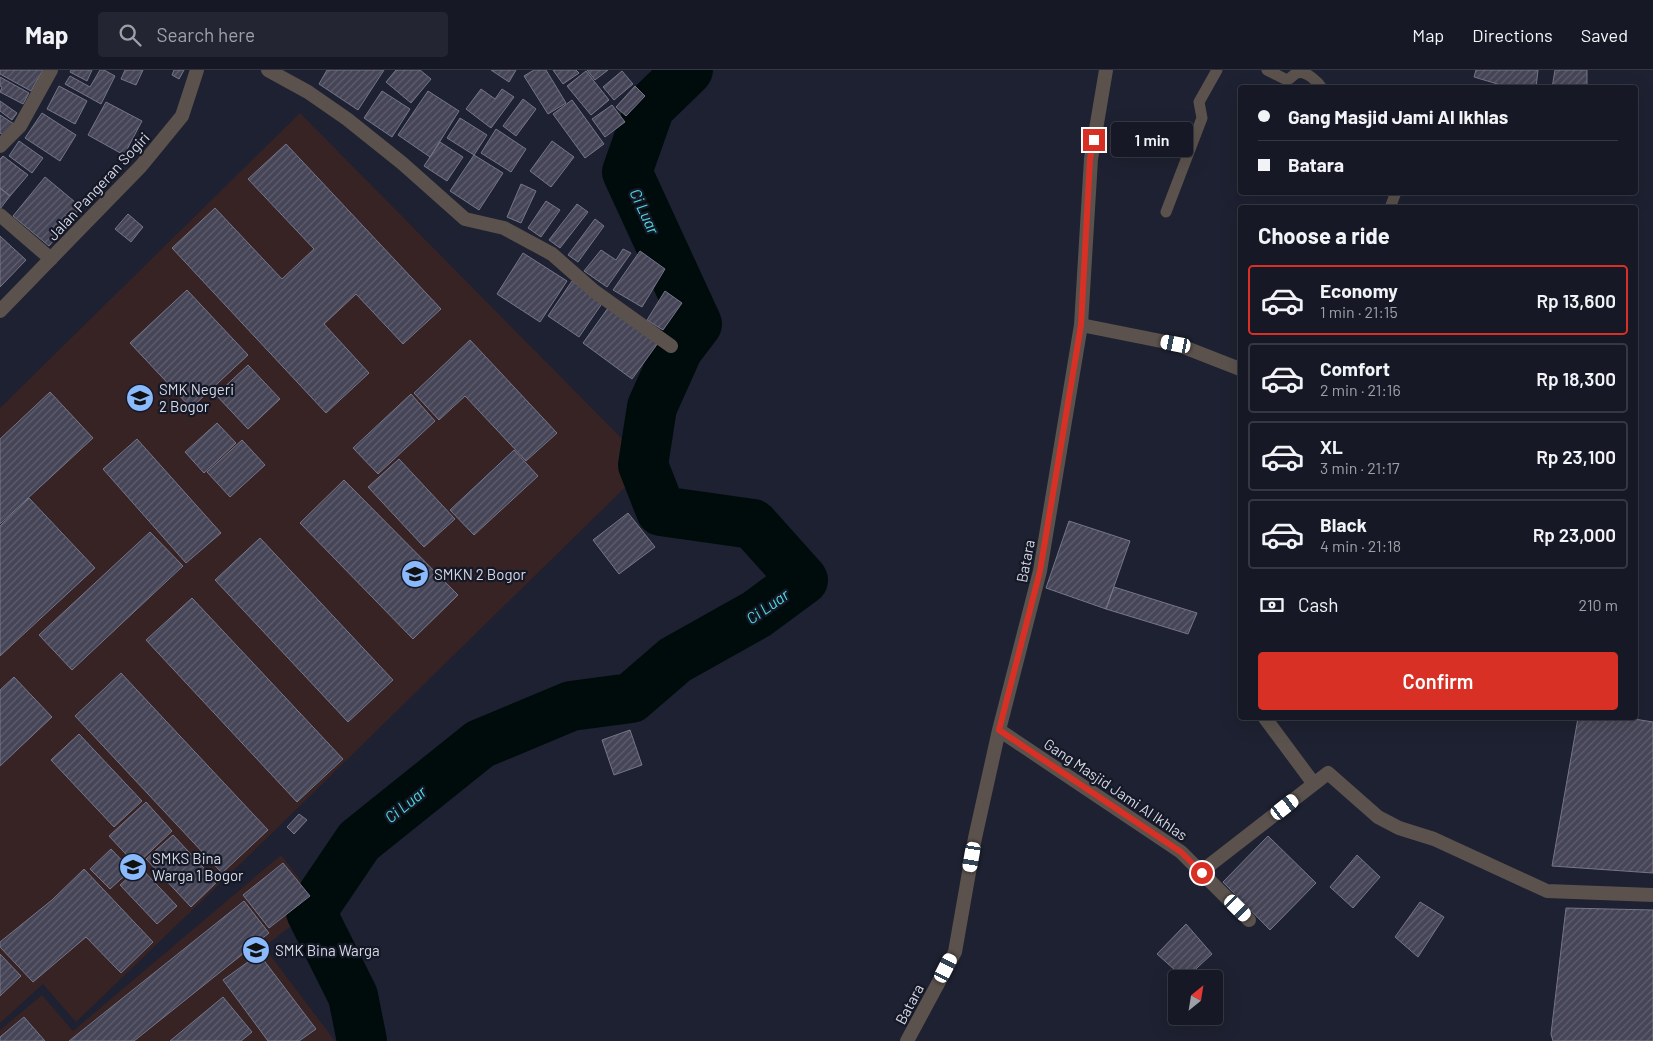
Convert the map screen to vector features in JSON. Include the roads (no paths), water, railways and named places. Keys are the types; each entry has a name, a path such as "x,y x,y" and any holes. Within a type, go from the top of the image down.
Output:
{"street":[{"path":"0,146 20,126 51,70"},
{"name":"Jalan Pangeran Sogiri","path":"0,310 141,166 182,116 197,70"},
{"path":"268,70 308,92 347,119 402,163 465,219 504,228 552,254 594,291 671,346"},
{"name":"Batara","path":"908,1041 955,952 975,838 999,730 1040,571 1081,325 1090,159 1106,70"},
{"path":"0,215 51,259"},
{"path":"1081,325 1176,344 1238,368"},
{"path":"1266,720 1314,784"},
{"name":"Gang Masjid Jami Al Ikhlas","path":"999,730 1181,852 1249,920"},
{"path":"1202,873 1328,773 1378,817 1399,828 1434,839 1547,891 1653,895"}],"lane":[{"path":"1166,212 1202,118 1199,102 1218,70"},
{"path":"1267,70 1287,80 1297,73 1304,74 1314,79 1319,85"}],"waterway":[{"name":"Ci Luar","path":"362,1041 353,996 311,912 359,841 480,744 571,706 631,698 675,660 757,614 803,580 753,524 661,511 643,465 652,407 678,349 697,324 627,172 650,107 688,70"}],"place":[{"name":"SMK Negeri 2 Bogor","path":"140,398"},
{"name":"SMKN 2 Bogor","path":"415,574"},
{"name":"SMKS Bina Warga 1 Bogor","path":"133,867"},
{"name":"SMK Bina Warga","path":"256,950"}]}
